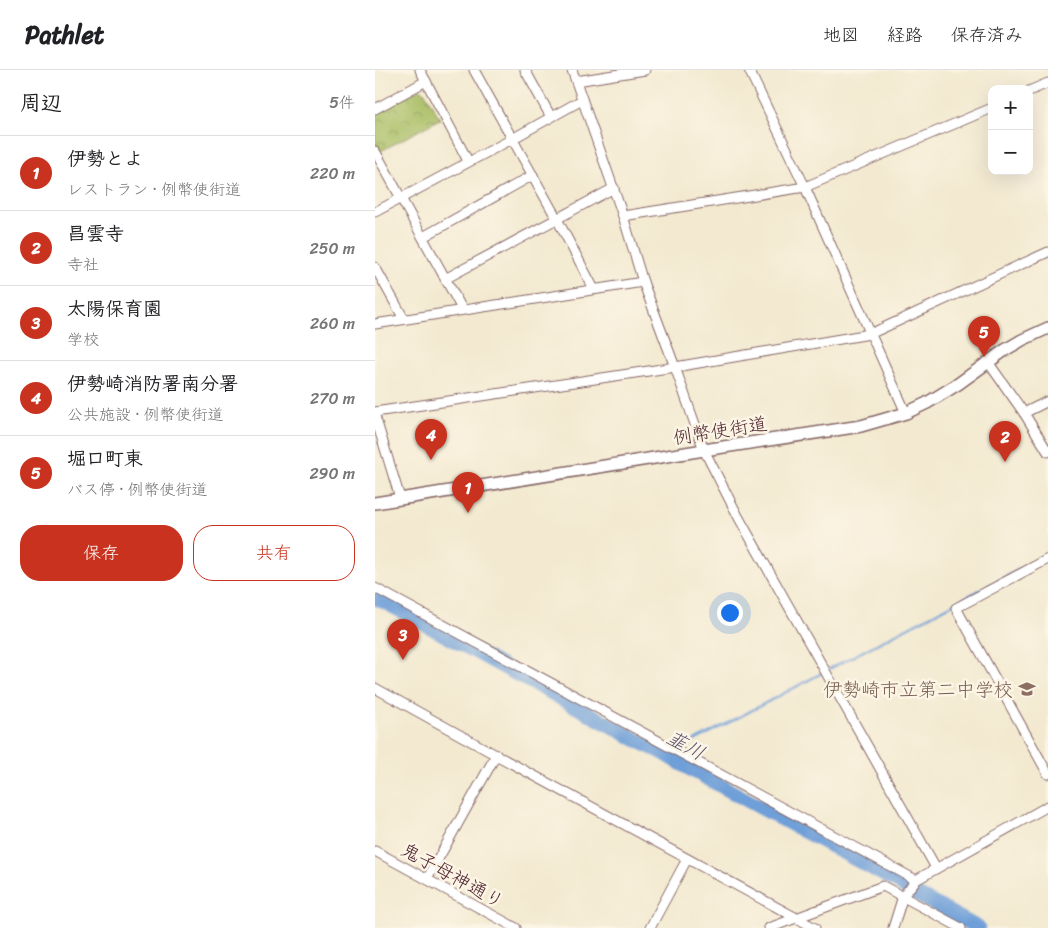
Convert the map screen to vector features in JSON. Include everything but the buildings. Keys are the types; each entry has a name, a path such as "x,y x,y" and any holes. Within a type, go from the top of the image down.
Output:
{"main road":[{"name":"例幣使街道","path":"375,503 861,426 906,413 927,403 1022,340 1048,328"}],"street":[{"path":"420,70 468,161"},
{"path":"474,70 557,218 594,290"},
{"path":"525,70 551,116"},
{"path":"572,70 614,188 643,282 704,450 739,518 936,868"},
{"path":"576,81 645,70"},
{"path":"749,70 805,187 906,413"},
{"path":"375,109 426,81"},
{"path":"1033,89 1048,83"},
{"path":"375,212 582,100"},
{"path":"623,216 805,187 988,110"},
{"path":"376,155 462,309"},
{"path":"423,237 533,175"},
{"path":"445,279 614,188"},
{"path":"375,412 675,367 870,334 1048,252"},
{"path":"375,267 404,319"},
{"path":"375,324 643,282"},
{"path":"988,362 1024,413 1048,452"},
{"path":"1024,413 1048,401"},
{"path":"375,416 378,439 400,498"},
{"path":"1048,559 956,608 1048,774"},
{"path":"375,588 915,881"},
{"path":"375,688 815,928"},
{"path":"427,879 496,755"},
{"path":"893,928 904,895 915,881 1048,806"},
{"name":"鬼子母神通り","path":"375,851 516,928"},
{"path":"650,928 687,859"},
{"path":"769,928 883,886 904,895 961,928"}],"green space":[{"path":"419,89 424,91 440,119 379,152 375,144 375,114"}],"waterway":[{"path":"829,669 1031,563"},
{"name":"韮川","path":"375,598 664,753 978,928"},
{"path":"683,747 822,673"},
{"name":"韮川","path":"672,758 676,754"}],"place":[{"name":"堀口町東","path":"984,357"},
{"name":"伊勢崎消防署南分署","path":"431,460"},
{"name":"昌雲寺","path":"1005,462"},
{"name":"伊勢とよ","path":"468,513"},
{"name":"太陽保育園","path":"403,660"},
{"name":"伊勢崎市立第二中学校","path":"1027,689"}]}
